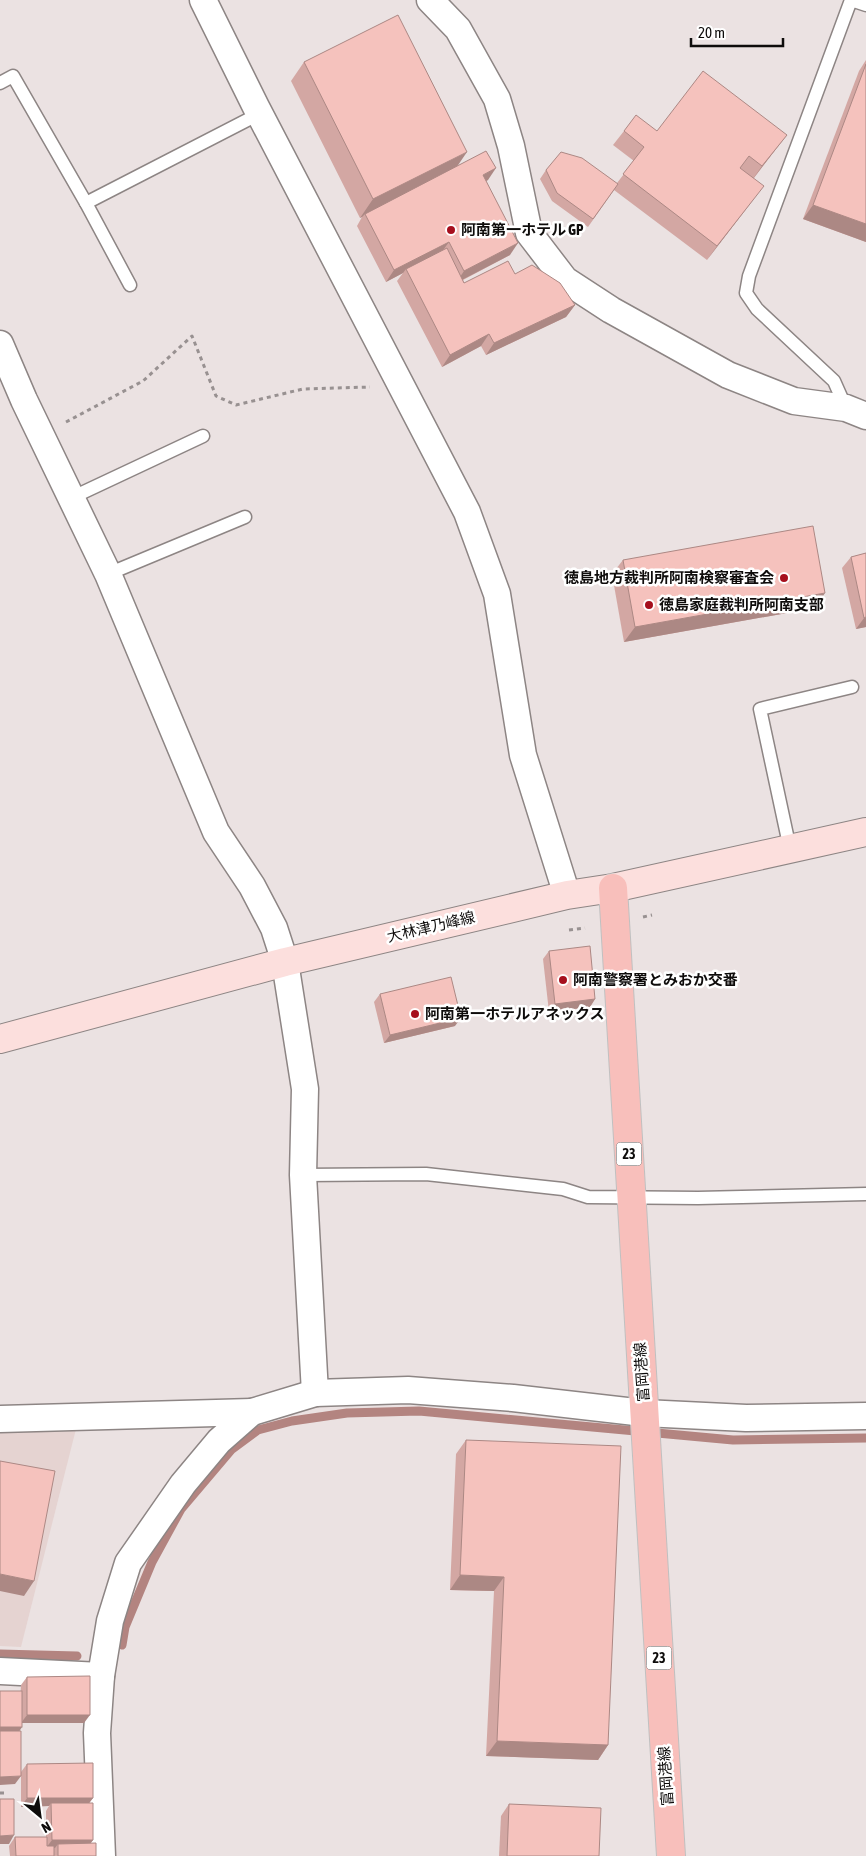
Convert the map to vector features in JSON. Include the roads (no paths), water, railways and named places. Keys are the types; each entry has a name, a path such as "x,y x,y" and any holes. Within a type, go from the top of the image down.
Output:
{"main road":[{"name":"大林津乃峰線","path":"0,1039 285,962 567,895 613,888 866,832"},
{"name":"富岡港線","path":"613,888 631,1198 649,1459 671,1856"}],"street":[{"path":"203,0 259,114 403,386 467,512 497,594 524,755 567,895"},
{"path":"430,0 458,29 497,100 511,146 529,233 565,280 611,310 728,375 794,401 856,412"},
{"path":"0,344 41,435 108,574 216,832 252,886 274,928 285,962 306,1090 303,1175 315,1393"},
{"path":"0,1419 252,1412 315,1393 408,1390 513,1398 645,1416 746,1418 866,1416"},
{"path":"102,1856 98,1733 101,1676 110,1621 128,1563 183,1484 219,1441 252,1412"},
{"path":"0,1671 101,1676"}],"lane":[{"path":"856,412 834,381 758,310 746,293 749,276 852,0 866,5"},
{"path":"0,83 13,76 86,203 130,285"},
{"path":"86,203 259,114"},
{"path":"71,498 203,436"},
{"path":"108,574 245,517"},
{"path":"790,849 760,709 852,687"},
{"path":"303,1175 426,1174 563,1189 588,1197 866,1194"}],"waterway":[{"path":"122,1645 125,1627 152,1562 181,1509 231,1450 258,1430 292,1421 347,1413 419,1411 733,1440 866,1438"},
{"path":"0,1654 77,1656"}],"place":[{"name":"阿南第一ホテル GP","path":"451,230"},
{"name":"徳島地方裁判所阿南検察審査会","path":"784,578"},
{"name":"徳島家庭裁判所阿南支部","path":"649,605"},
{"name":"阿南警察署とみおか交番","path":"563,980"},
{"name":"阿南第一ホテルアネックス","path":"415,1014"}]}
